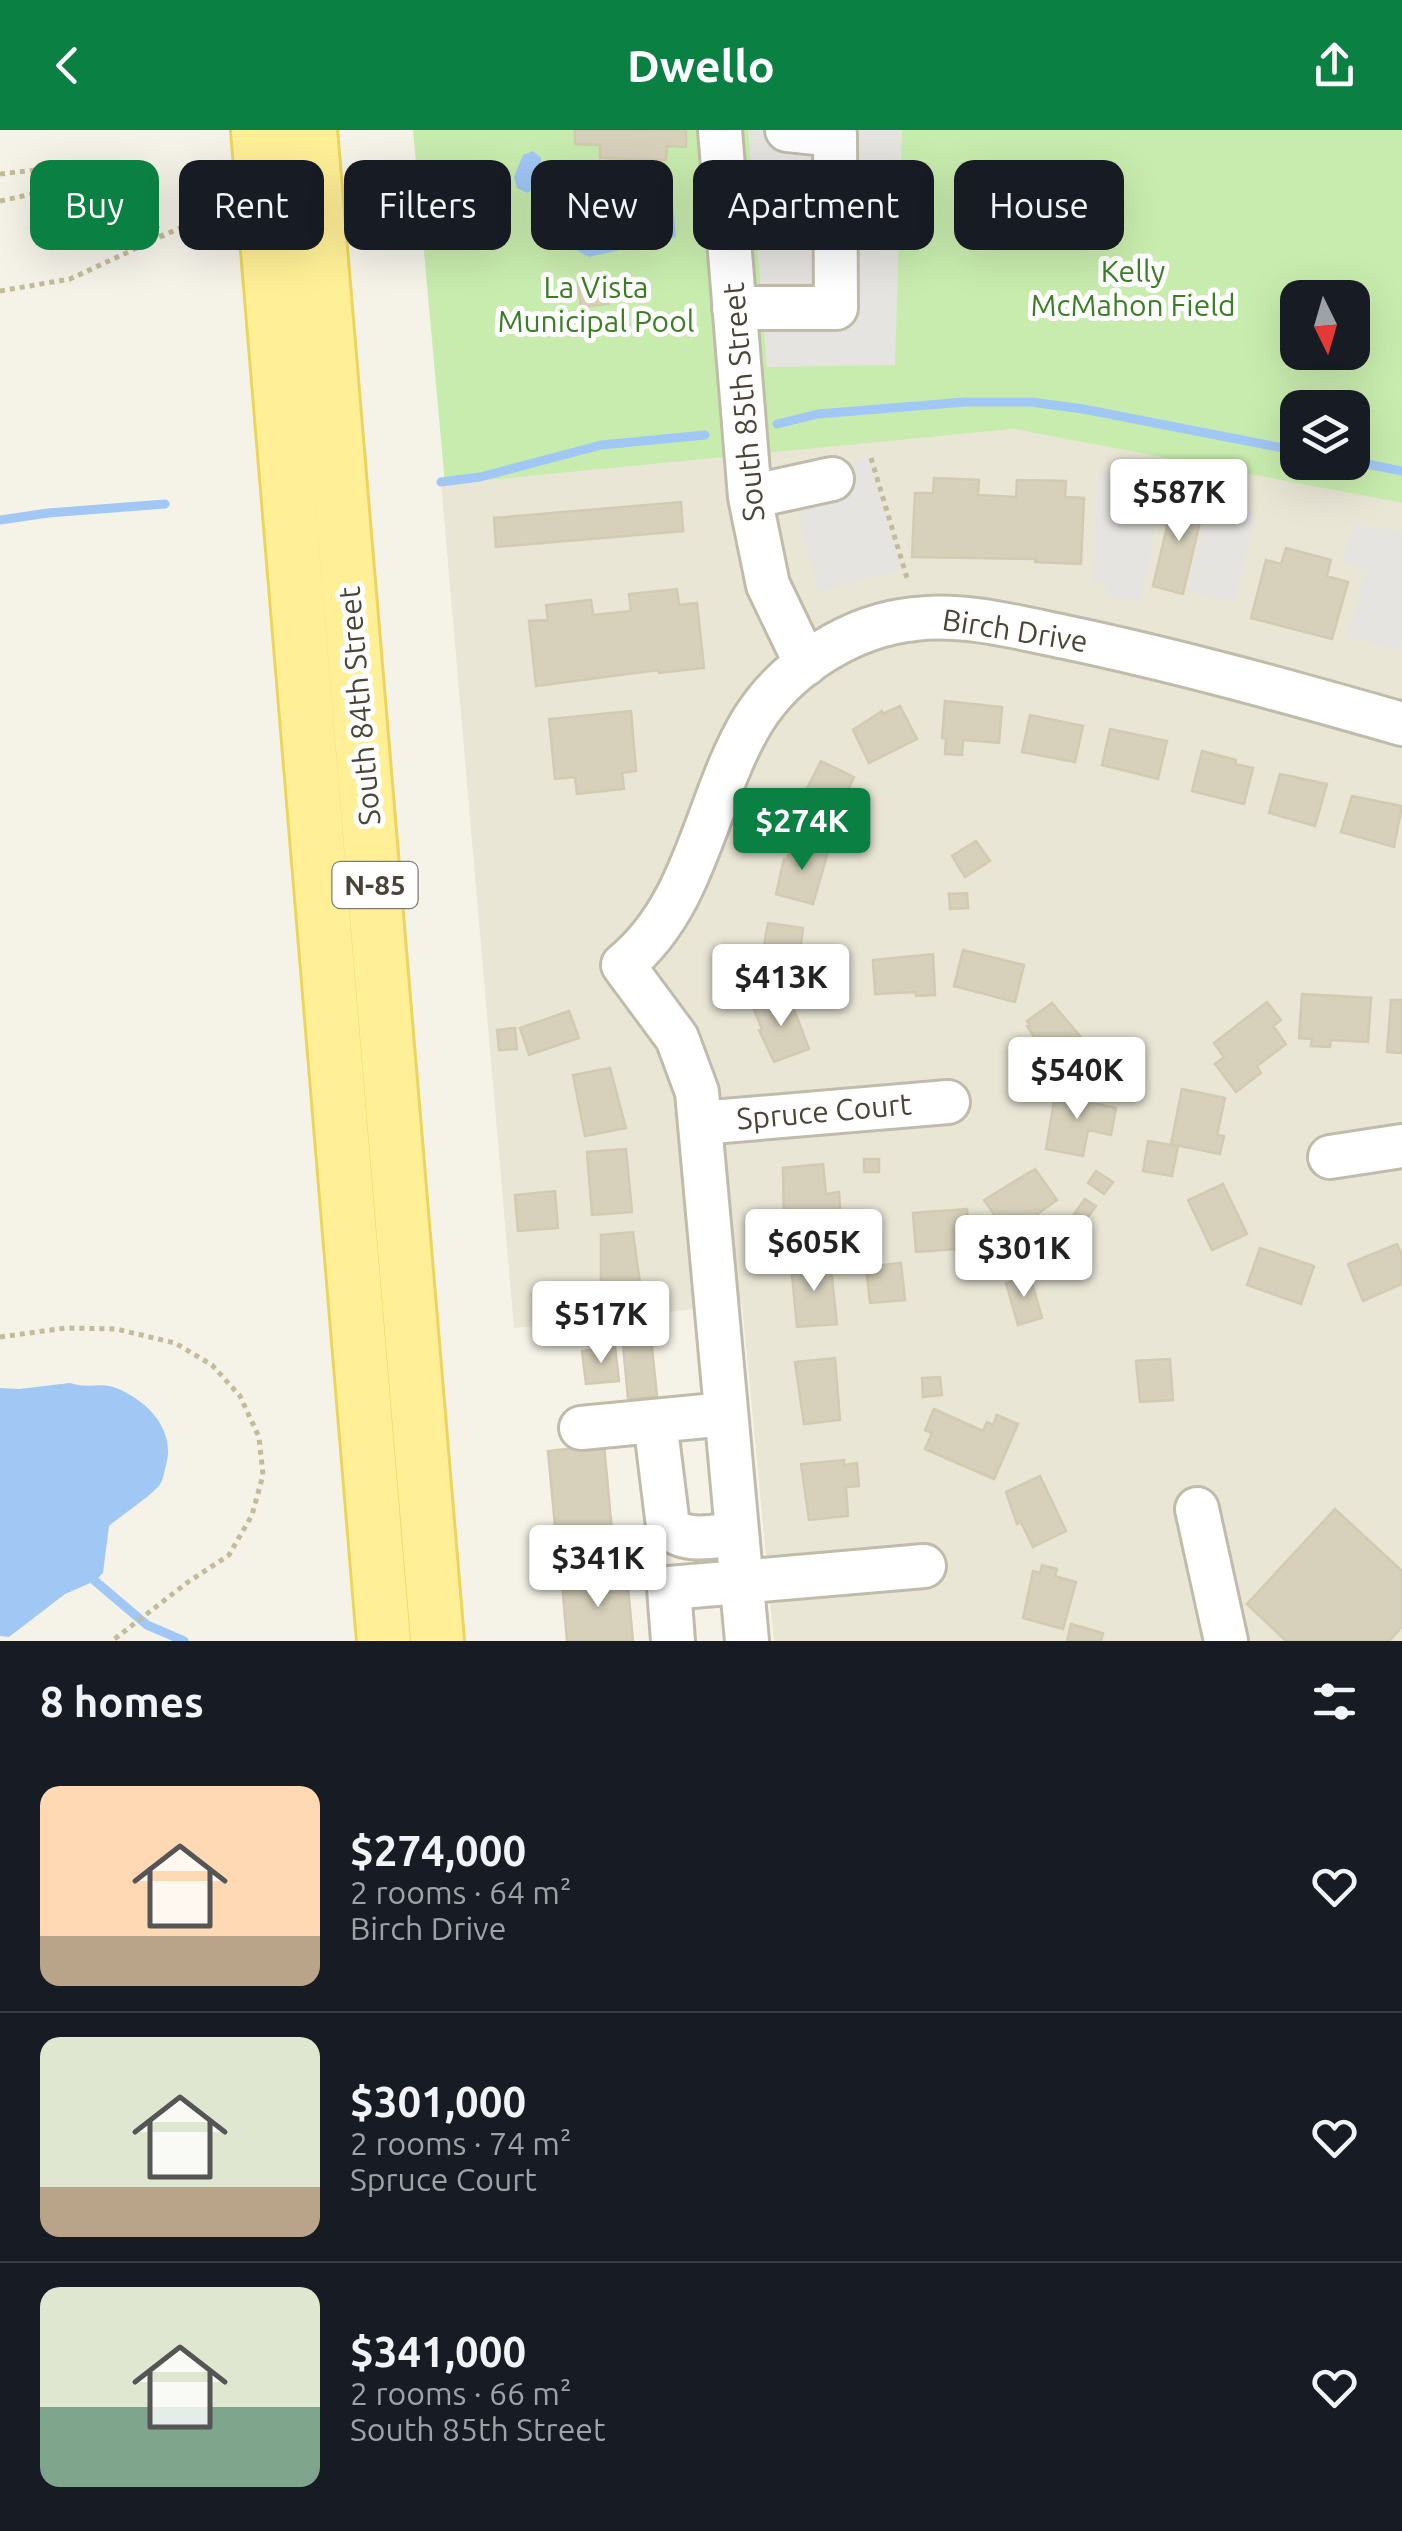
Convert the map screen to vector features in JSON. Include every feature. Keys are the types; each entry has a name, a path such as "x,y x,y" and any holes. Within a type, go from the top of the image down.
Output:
{"main road":[{"name":"South 84th Street","path":"258,130 384,1641"},
{"name":"South 84th Street","path":"310,130 437,1641"}],"street":[{"name":"South 85th Street","path":"720,130 750,497 768,585 806,664"},
{"path":"734,308 836,308 835,135 787,130"},
{"path":"750,497 832,479"},
{"name":"Birch Drive","path":"700,1123 697,1092 686,1056 624,965 643,947 674,904 738,746 753,721 772,695 806,664 854,636 916,618 970,620 1114,647 1402,724"},
{"name":"Spruce Court","path":"700,1123 948,1102"},
{"path":"700,1123 747,1641"},
{"path":"1330,1156 1402,1146"},
{"path":"581,1428 726,1414"},
{"path":"655,1421 668,1526 672,1532 688,1537 737,1534"},
{"path":"1197,1509 1226,1641"},
{"path":"673,1641 669,1588 924,1566"}],"path":[{"path":"0,174 30,171"},
{"path":"0,201 30,194"},
{"path":"0,291 70,279 179,229"},
{"path":"159,231 162,237"},
{"path":"871,458 907,578"},
{"path":"0,1337 66,1328 100,1329 175,1344 212,1364 240,1396 259,1438 264,1475 252,1516 230,1555 112,1641"}],"shaded area":[{"path":"748,130 902,130 901,160 750,160"},
{"path":"758,250 898,250 895,365 767,367"},
{"path":"1013,429 1402,503 1402,1641 774,1641 742,1304 514,1328 441,482"},
{"path":"869,458 901,569 819,591 789,480"},
{"path":"1098,471 1164,487 1140,603 1108,596 1109,586 1093,583"},
{"path":"1208,500 1256,513 1233,603 1187,591"},
{"path":"1355,523 1402,532 1399,651 1347,636 1367,569 1343,561"}],"green space":[{"name":"Kelly McMahon Field","path":"413,130 1402,130 1402,503 1281,480 1370,480 1370,390 1280,390 1280,480 1013,429 445,484 424,250 511,250 511,160 416,160"}],"water":[{"path":"533,151 541,158 531,160 531,190 527,193 517,188 514,177 523,155"},
{"path":"576,250 619,250 589,257"},
{"path":"70,1383 116,1388 148,1408 167,1440 163,1477 160,1485 109,1526 103,1573 95,1581 65,1594 9,1637 0,1636 0,1388"}],"building":[{"path":"575,130 686,130 686,147 667,146 666,160 600,158 600,145 575,144"},
{"path":"605,278 608,304 581,307 578,282"},
{"path":"934,478 979,480 978,495 1016,497 1017,480 1066,481 1065,497 1084,498 1081,564 1035,562 1036,559 912,557 915,493 933,493"},
{"path":"1175,493 1205,501 1183,594 1153,586"},
{"path":"681,502 683,531 496,547 494,518"},
{"path":"1286,548 1331,560 1327,576 1348,582 1332,639 1251,618 1266,560 1281,564"},
{"path":"677,589 679,605 697,603 704,668 536,686 529,621 548,620 546,605 591,600 593,615 631,611 629,594"},
{"path":"945,701 1002,707 999,743 963,740 962,755 945,754"},
{"path":"900,706 917,739 869,763 853,730 882,711 883,714"},
{"path":"631,711 636,771 622,773 624,789 577,794 575,777 555,779 549,719"},
{"path":"1030,715 1083,726 1075,762 1022,752"},
{"path":"1110,729 1167,741 1158,779 1102,765"},
{"path":"1202,751 1253,768 1244,804 1192,791"},
{"path":"821,761 854,777 830,830 794,814"},
{"path":"1280,774 1327,784 1315,826 1269,813"},
{"path":"1352,796 1402,806 1394,847 1341,832"},
{"path":"976,841 990,861 965,877 952,856"},
{"path":"792,842 828,852 813,904 776,894"},
{"path":"967,893 968,908 950,909 949,894"},
{"path":"768,923 803,928 796,984 758,980"},
{"path":"963,950 1024,965 1015,1002 954,986"},
{"path":"933,954 935,995 875,994 873,960"},
{"path":"1302,994 1371,998 1368,1042 1331,1040 1330,1047 1311,1046 1312,1039 1299,1038"},
{"path":"789,996 809,1049 774,1062 754,1010"},
{"path":"1391,1000 1402,1000 1402,1053 1387,1052"},
{"path":"1267,1002 1281,1020 1273,1026 1286,1044 1257,1066 1261,1073 1236,1092 1215,1064 1224,1057 1214,1043"},
{"path":"1052,1003 1091,1049 1058,1073 1027,1026 1027,1021"},
{"path":"569,1011 579,1038 529,1055 520,1028"},
{"path":"515,1028 517,1049 499,1050 497,1030"},
{"path":"610,1068 626,1128 585,1136 573,1075"},
{"path":"1182,1089 1225,1098 1217,1135 1224,1136 1220,1154 1171,1144"},
{"path":"1056,1090 1094,1098 1093,1103 1116,1108 1111,1135 1088,1130 1083,1156 1046,1149"},
{"path":"1148,1141 1178,1146 1172,1176 1143,1171"},
{"path":"626,1149 632,1212 592,1215 587,1152"},
{"path":"864,1159 879,1159 879,1172 864,1172"},
{"path":"823,1164 826,1194 839,1192 841,1222 784,1228 783,1168"},
{"path":"1035,1169 1057,1200 1033,1217 1041,1228 1020,1243 1012,1232 1008,1234 984,1200"},
{"path":"1096,1171 1113,1182 1104,1194 1088,1183"},
{"path":"1223,1184 1247,1234 1212,1250 1188,1200"},
{"path":"555,1191 558,1228 518,1231 515,1195"},
{"path":"1085,1199 1096,1206 1085,1221 1074,1214"},
{"path":"967,1209 970,1248 916,1252 913,1213"},
{"path":"633,1232 641,1291 601,1295 601,1235"},
{"path":"1397,1244 1402,1255 1402,1284 1363,1301 1348,1264"},
{"path":"1260,1248 1314,1266 1301,1304 1247,1285"},
{"path":"830,1260 837,1324 797,1327 791,1264"},
{"path":"901,1263 905,1300 870,1303 866,1267"},
{"path":"1030,1276 1042,1318 1018,1325 1006,1283"},
{"path":"650,1329 657,1396 628,1399 622,1332"},
{"path":"615,1347 619,1381 586,1384 582,1351"},
{"path":"835,1358 840,1420 804,1424 795,1362"},
{"path":"1170,1359 1173,1400 1140,1402 1136,1361"},
{"path":"940,1377 942,1395 923,1397 922,1378"},
{"path":"934,1409 983,1431 987,1422 993,1425 997,1415 1018,1424 994,1479 925,1449 932,1433 925,1430"},
{"path":"604,1445 613,1542 557,1547 548,1451"},
{"path":"844,1460 844,1465 857,1463 859,1486 846,1487 848,1516 809,1520 801,1464"},
{"path":"1040,1476 1066,1531 1033,1547 1021,1522 1017,1524 1006,1492"},
{"path":"1335,1509 1402,1571 1402,1627 1389,1641 1286,1641 1247,1604"},
{"path":"1042,1565 1057,1569 1055,1576 1076,1582 1063,1629 1023,1618 1033,1571 1040,1573"},
{"path":"627,1577 633,1641 567,1641 562,1582"},
{"path":"1071,1624 1103,1633 1101,1641 1067,1641"}],"waterway":[{"path":"777,424 818,414 965,402 1031,402 1280,447"},
{"path":"441,482 480,477 601,445 705,435"},
{"path":"1370,465 1402,471"},
{"path":"0,520 165,504"},
{"path":"95,1581 147,1625 184,1641"}],"park label":[{"name":"La Vista Municipal Pool","path":"596,305"}]}
